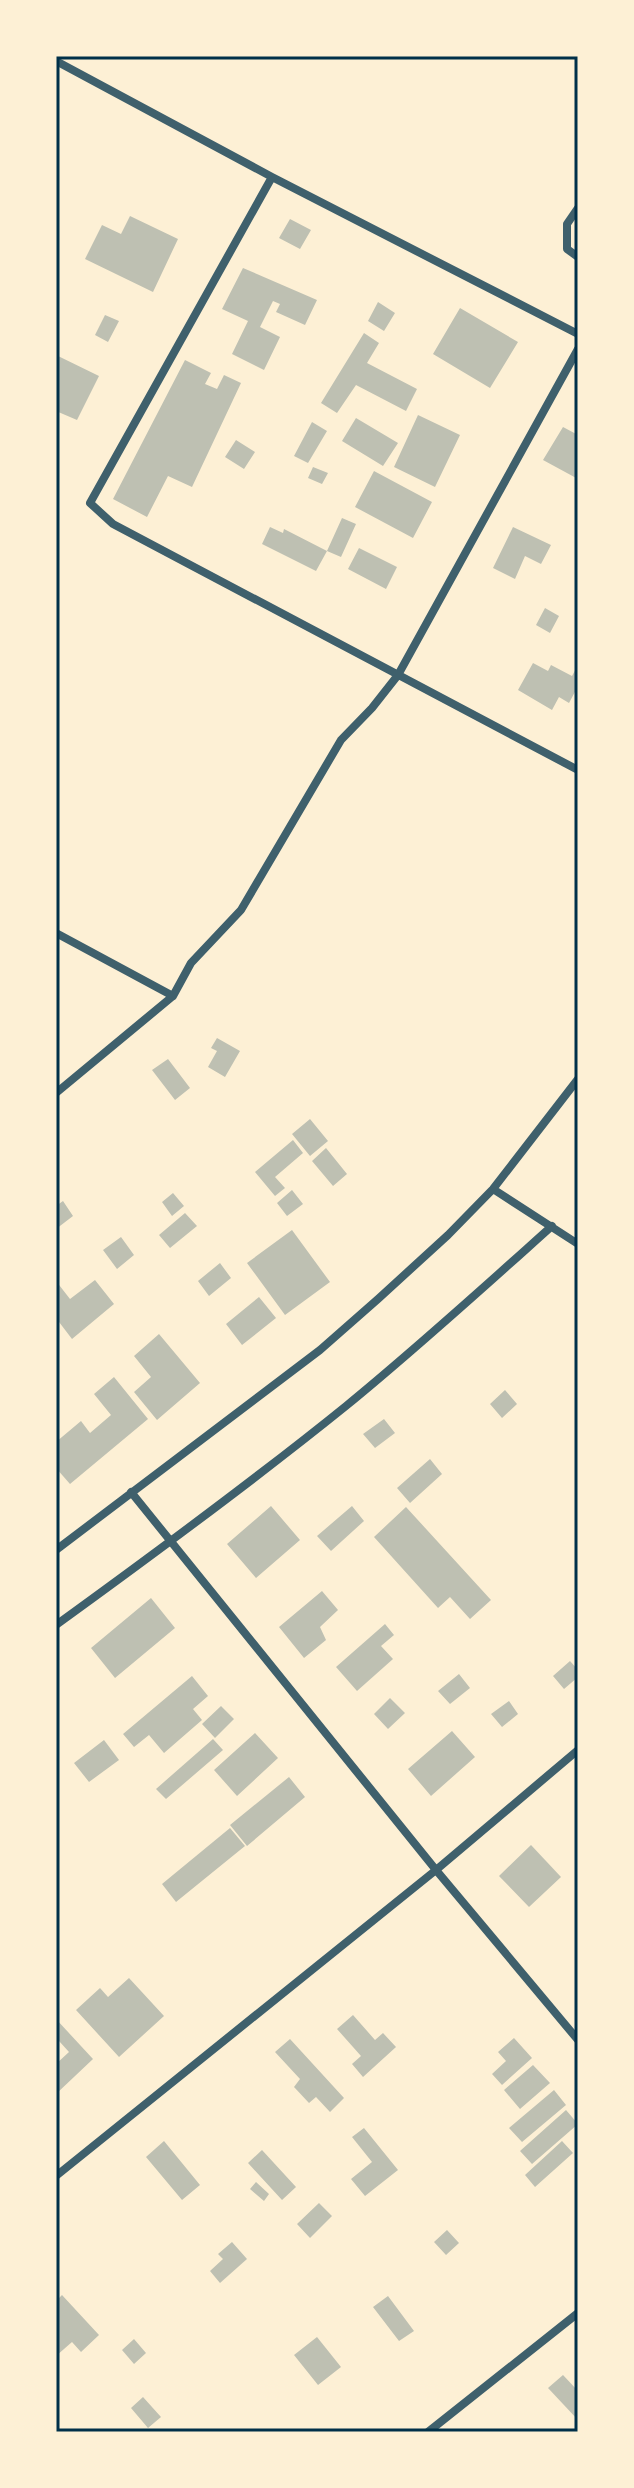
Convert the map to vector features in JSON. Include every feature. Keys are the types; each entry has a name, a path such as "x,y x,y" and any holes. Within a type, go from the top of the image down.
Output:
{"street":[{"path":"56,61 272,177 578,334"},
{"path":"272,177 90,503 113,524 578,770"},
{"path":"578,208 567,224 567,249 578,257"},
{"path":"56,1093 173,996 191,963 241,910 341,740 398,675 578,349"},
{"path":"56,933 173,996"},
{"path":"56,1550 320,1350 448,1235 493,1189 578,1079"},
{"path":"493,1189 578,1244"},
{"path":"56,1625 171,1542 346,1406 552,1226"},
{"path":"131,1492 436,1870 578,2040"},
{"path":"57,2174 436,1870 578,1750"},
{"path":"428,2432 578,2313"}],"building":[{"path":"130,216 178,239 153,292 85,259 102,225 121,234"},
{"path":"290,219 311,230 300,249 279,238"},
{"path":"243,268 317,300 305,325 276,312 280,304 273,301 260,327 280,337 264,370 232,354 248,321 222,309"},
{"path":"378,302 395,313 384,331 368,321"},
{"path":"460,308 518,342 490,388 433,354"},
{"path":"105,315 119,321 108,342 95,335"},
{"path":"364,333 379,343 367,363 417,389 406,411 356,385 337,413 321,403"},
{"path":"56,355 99,376 77,420 56,411"},
{"path":"185,360 211,373 205,384 217,389 224,375 241,383 192,487 168,476 147,517 113,499"},
{"path":"418,415 460,435 435,487 394,467"},
{"path":"356,418 398,443 383,466 342,441"},
{"path":"312,422 327,431 308,463 294,456"},
{"path":"563,427 578,435 578,479 543,460"},
{"path":"236,440 255,452 244,469 225,457"},
{"path":"313,467 328,473 322,484 308,478"},
{"path":"374,471 432,502 413,538 355,507"},
{"path":"342,518 356,524 341,557 327,551"},
{"path":"270,527 283,533 284,529 327,551 316,571 262,544"},
{"path":"513,527 551,545 541,564 525,556 515,579 493,568"},
{"path":"359,548 397,567 386,589 348,569"},
{"path":"545,608 559,616 550,633 536,625"},
{"path":"533,663 548,671 551,665 572,676 578,665 578,691 569,703 559,697 552,710 518,690"},
{"path":"217,1038 240,1051 225,1077 208,1067 217,1051 211,1048"},
{"path":"168,1059 190,1088 175,1100 152,1070"},
{"path":"310,1119 328,1141 310,1156 292,1134"},
{"path":"293,1140 303,1153 275,1177 285,1188 275,1196 255,1172"},
{"path":"326,1148 347,1174 333,1186 312,1161"},
{"path":"292,1190 303,1204 287,1216 277,1203"},
{"path":"173,1193 184,1206 172,1216 162,1202"},
{"path":"63,1201 73,1216 56,1229 56,1206"},
{"path":"185,1213 197,1226 170,1248 159,1235"},
{"path":"292,1230 330,1282 285,1315 247,1263"},
{"path":"121,1237 134,1255 117,1269 103,1250"},
{"path":"220,1263 231,1278 209,1296 198,1281"},
{"path":"95,1280 114,1304 72,1339 56,1318 56,1281 70,1299"},
{"path":"259,1297 276,1318 242,1345 226,1324"},
{"path":"159,1334 200,1383 157,1420 134,1392 151,1377 134,1356"},
{"path":"114,1377 148,1419 70,1484 56,1468 56,1442 81,1421 90,1433 111,1415 94,1394"},
{"path":"505,1390 517,1404 502,1418 490,1404"},
{"path":"384,1419 395,1433 375,1448 363,1434"},
{"path":"430,1459 442,1474 410,1503 397,1488"},
{"path":"271,1506 300,1540 256,1578 227,1544"},
{"path":"352,1506 364,1521 331,1551 317,1536"},
{"path":"406,1507 491,1600 470,1619 450,1597 438,1608 374,1537"},
{"path":"322,1591 338,1610 320,1627 326,1640 304,1658 279,1627"},
{"path":"151,1598 175,1628 115,1678 91,1648"},
{"path":"385,1624 394,1635 381,1646 393,1659 357,1691 336,1667"},
{"path":"570,1661 578,1670 578,1677 564,1689 553,1676"},
{"path":"459,1674 470,1688 450,1704 438,1691"},
{"path":"192,1676 208,1696 193,1709 202,1720 164,1753 149,1735 134,1747 123,1734"},
{"path":"390,1698 405,1713 388,1729 374,1714"},
{"path":"509,1701 518,1714 502,1727 491,1714"},
{"path":"221,1706 234,1719 215,1738 202,1724"},
{"path":"452,1731 475,1757 431,1796 408,1769"},
{"path":"255,1733 278,1758 237,1796 214,1770"},
{"path":"213,1739 223,1750 166,1799 156,1789"},
{"path":"104,1740 119,1760 89,1782 74,1763"},
{"path":"289,1777 305,1797 247,1846 230,1825"},
{"path":"230,1828 245,1846 176,1902 162,1884"},
{"path":"531,1845 561,1877 529,1907 499,1876"},
{"path":"129,1978 164,2016 119,2057 76,2010 100,1988 108,1997"},
{"path":"353,2015 375,2040 383,2033 396,2047 363,2077 352,2064 361,2056 337,2029"},
{"path":"56,2019 93,2059 56,2094 56,2064 69,2052 59,2041 56,2044"},
{"path":"514,2038 532,2058 502,2085 492,2074 506,2061 498,2052"},
{"path":"290,2039 344,2098 330,2112 316,2097 309,2103 294,2087 300,2079 275,2052"},
{"path":"533,2065 550,2083 520,2109 504,2090"},
{"path":"554,2090 566,2105 522,2142 509,2128"},
{"path":"566,2110 578,2124 532,2164 520,2151"},
{"path":"364,2128 398,2170 365,2196 351,2179 372,2162 352,2137"},
{"path":"164,2141 200,2185 182,2200 146,2157"},
{"path":"562,2141 573,2153 535,2187 525,2175"},
{"path":"262,2150 296,2187 282,2200 248,2163"},
{"path":"256,2182 269,2194 264,2201 250,2189"},
{"path":"319,2203 332,2216 310,2238 297,2224"},
{"path":"447,2230 459,2243 446,2255 434,2242"},
{"path":"232,2242 247,2259 220,2283 210,2271 223,2259 218,2254"},
{"path":"62,2295 99,2335 81,2352 72,2342 56,2356 56,2301"},
{"path":"388,2296 414,2331 399,2341 373,2307"},
{"path":"317,2337 341,2367 318,2385 294,2355"},
{"path":"134,2339 146,2353 134,2364 122,2350"},
{"path":"563,2375 578,2391 578,2420 548,2388"},
{"path":"143,2397 161,2417 148,2428 131,2408"}]}
